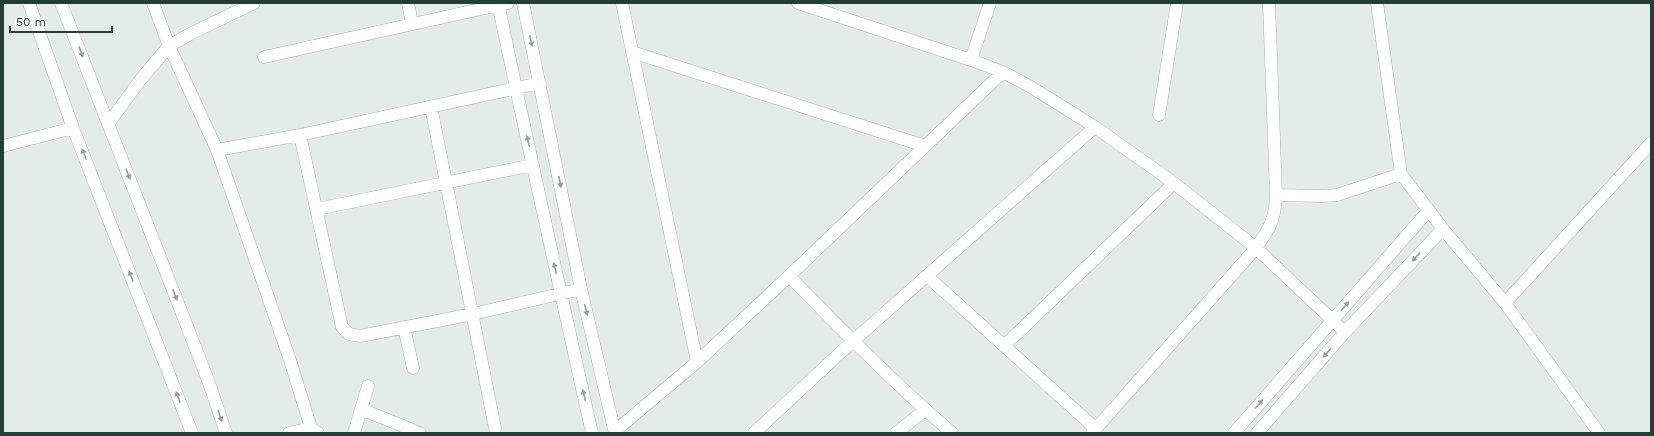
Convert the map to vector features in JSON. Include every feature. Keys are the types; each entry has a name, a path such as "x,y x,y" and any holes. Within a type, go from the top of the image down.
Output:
{"street":[{"path":"29,3 73,128 192,433"},
{"path":"61,3 208,380 226,433"},
{"path":"153,3 169,46 217,150 314,431 289,433"},
{"path":"108,124 140,80 169,46 190,34 254,3"},
{"path":"408,3 412,24"},
{"path":"523,3 581,289 615,432 697,362 1003,72"},
{"path":"622,3 697,362"},
{"path":"798,3 971,60 1003,72 1031,87 1095,127 1174,183 1256,248 1345,332"},
{"path":"971,60 990,3"},
{"path":"1159,115 1177,3"},
{"path":"927,276 1094,431 1256,248 1271,227 1274,218 1276,195 1269,3"},
{"path":"1377,3 1401,174 1442,229 1505,303 1599,433"},
{"path":"264,57 502,4 515,88 592,433"},
{"path":"632,52 925,146"},
{"path":"217,150 300,135 540,83"},
{"path":"431,107 495,428"},
{"path":"754,433 853,341 1095,127"},
{"path":"3,146 73,128"},
{"path":"300,135 342,327 349,334 360,336 473,314 581,289"},
{"path":"1505,303 1651,143"},
{"path":"317,209 533,165"},
{"path":"1276,195 1337,195 1401,174"},
{"path":"1004,346 1174,183"},
{"path":"1234,433 1429,210"},
{"path":"1257,433 1345,332 1442,229"},
{"path":"789,276 853,341 925,410 952,433"},
{"path":"404,327 413,368"},
{"path":"354,433 368,386"},
{"path":"361,409 420,433"},
{"path":"896,433 925,410"}]}
